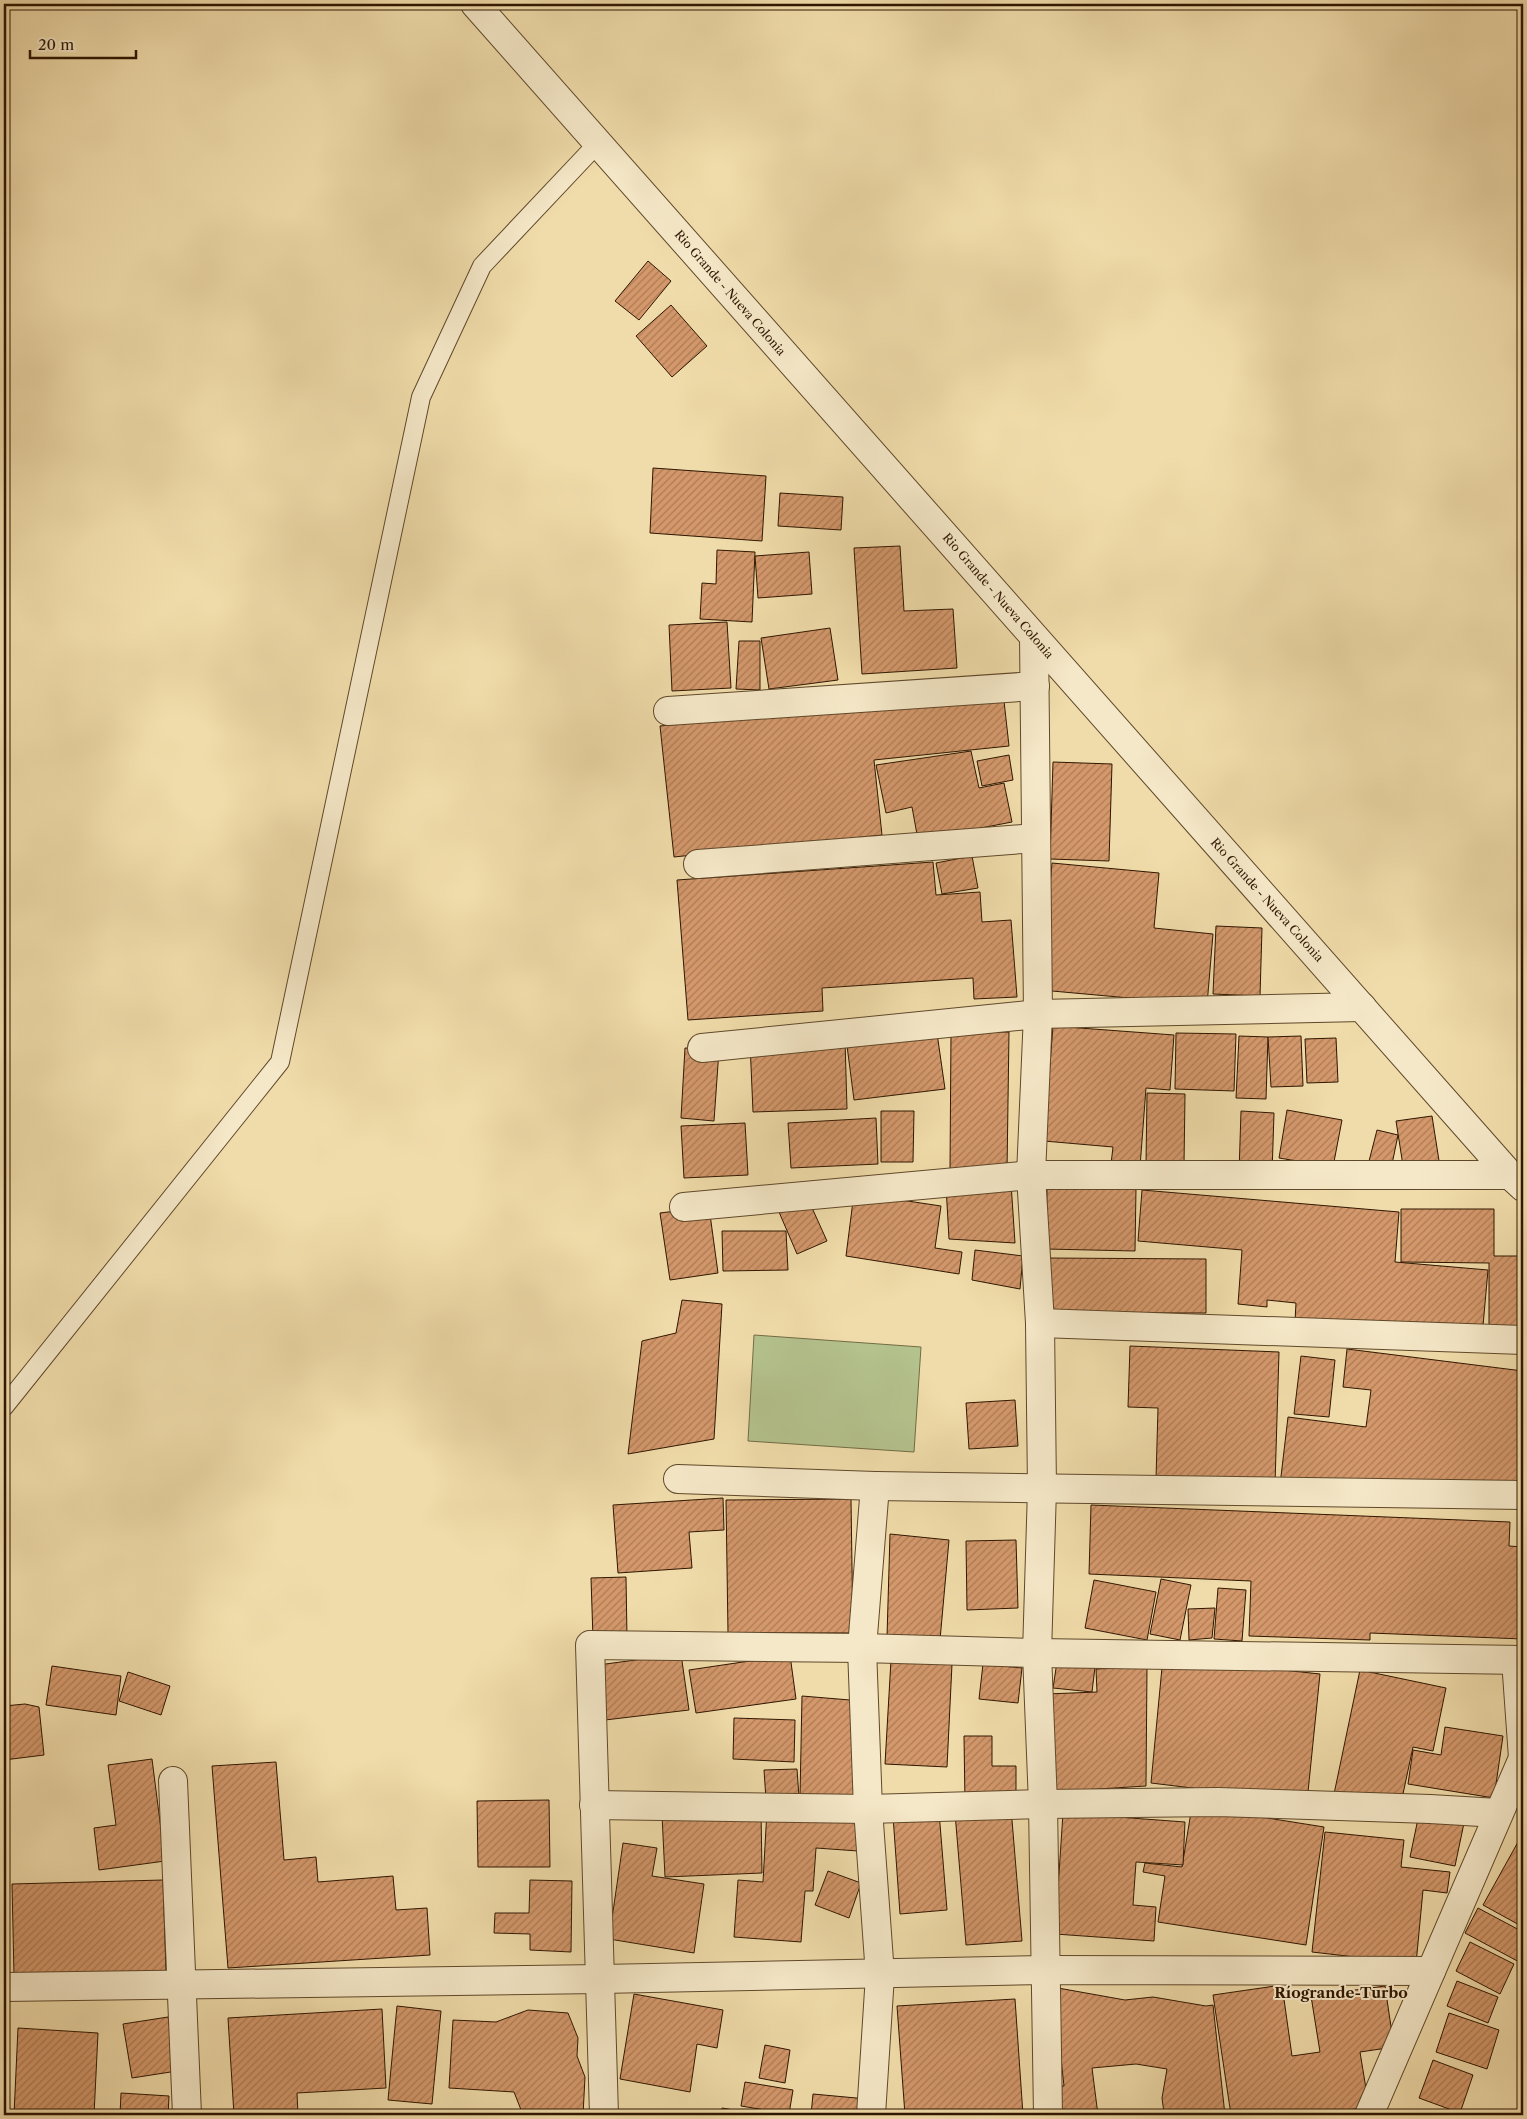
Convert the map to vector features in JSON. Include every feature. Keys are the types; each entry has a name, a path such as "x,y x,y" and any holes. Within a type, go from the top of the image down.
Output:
{"street":[{"name":"Rio Grande - Nueva Colonia","path":"475,4 1034,638 1517,1181"},
{"path":"1034,638 1038,1014 1031,1174 1040,1323 1042,1489 1037,1653 1043,1804 1048,2115"},
{"path":"668,711 1034,686"},
{"path":"698,864 1036,838"},
{"path":"702,1048 1038,1014 1362,1007"},
{"path":"684,1207 1031,1174 1517,1181"},
{"path":"1040,1323 1523,1340"},
{"path":"678,1479 875,1486 1523,1495"},
{"path":"871,2115 880,1975 868,1809 862,1648 875,1486"},
{"path":"604,2115 590,1645 1520,1660 1523,1758 1369,2115"},
{"path":"173,1781 187,2115"},
{"path":"594,1805 868,1809 1218,1802 1498,1813"},
{"path":"4,1987 880,1975 1046,1970 1431,1971"}],"lane":[{"path":"4,1407 280,1062 420,397 482,266 598,143"}],"green space":[{"path":"754,1335 921,1347 914,1452 748,1441"}],"building":[{"path":"648,261 671,281 639,320 615,301"},
{"path":"671,305 707,346 672,377 636,336"},
{"path":"653,468 766,476 762,541 650,533"},
{"path":"780,493 843,497 841,530 778,526"},
{"path":"900,546 904,611 953,609 957,668 862,674 854,548"},
{"path":"717,550 755,552 752,622 700,619 702,583 716,584"},
{"path":"809,552 812,594 758,598 755,556"},
{"path":"727,622 731,688 672,691 669,625"},
{"path":"830,628 838,680 769,689 761,638"},
{"path":"739,641 760,641 760,690 736,689"},
{"path":"1003,692 1009,746 874,760 882,835 674,857 660,726"},
{"path":"971,751 979,788 1004,783 1012,822 918,840 912,807 886,813 876,765"},
{"path":"1009,755 1013,780 982,786 977,761"},
{"path":"1053,762 1112,764 1109,861 1050,859"},
{"path":"972,856 978,888 942,894 936,863"},
{"path":"933,862 936,895 980,892 982,922 1011,920 1017,997 974,999 973,978 822,988 823,1011 688,1020 677,880"},
{"path":"1052,863 1159,873 1154,928 1213,934 1207,1005 1041,990"},
{"path":"1216,926 1262,928 1260,996 1213,994"},
{"path":"936,1026 945,1089 854,1100 846,1038"},
{"path":"1053,1026 1174,1035 1170,1090 1146,1088 1140,1167 1111,1164 1113,1147 1044,1141"},
{"path":"951,1032 1009,1032 1007,1171 950,1170"},
{"path":"1176,1033 1236,1034 1234,1091 1175,1089"},
{"path":"1239,1036 1268,1037 1266,1099 1236,1098"},
{"path":"1301,1036 1303,1086 1271,1087 1268,1037"},
{"path":"1336,1038 1338,1082 1307,1083 1305,1039"},
{"path":"845,1040 847,1109 753,1112 750,1043"},
{"path":"685,1048 719,1050 714,1121 681,1118"},
{"path":"1147,1093 1185,1094 1184,1165 1146,1164"},
{"path":"1287,1110 1342,1120 1333,1167 1279,1158"},
{"path":"881,1111 914,1111 913,1162 881,1162"},
{"path":"1241,1111 1274,1113 1272,1174 1239,1173"},
{"path":"1432,1116 1440,1167 1404,1172 1396,1121"},
{"path":"876,1118 878,1164 791,1168 788,1123"},
{"path":"745,1123 748,1175 684,1178 681,1126"},
{"path":"1377,1130 1398,1135 1390,1174 1367,1169"},
{"path":"1011,1183 1015,1243 949,1239 946,1186"},
{"path":"1047,1187 1136,1188 1135,1251 1046,1249"},
{"path":"1142,1190 1399,1212 1395,1262 1488,1270 1482,1337 1295,1321 1296,1303 1267,1300 1267,1307 1238,1304 1242,1250 1138,1241"},
{"path":"854,1193 941,1206 935,1248 962,1252 959,1274 846,1256"},
{"path":"808,1199 827,1241 797,1254 779,1212"},
{"path":"709,1207 718,1273 670,1280 660,1213"},
{"path":"1401,1209 1494,1209 1494,1256 1523,1256 1523,1336 1489,1335 1489,1263 1401,1262"},
{"path":"722,1231 786,1231 788,1270 723,1271"},
{"path":"975,1250 1023,1256 1020,1289 972,1280"},
{"path":"1048,1258 1206,1259 1206,1313 1048,1313"},
{"path":"682,1300 722,1304 714,1439 628,1454 642,1341 676,1333"},
{"path":"1130,1346 1279,1352 1275,1484 1156,1479 1158,1408 1128,1407"},
{"path":"1347,1349 1523,1371 1523,1489 1280,1485 1288,1417 1366,1427 1371,1390 1343,1387"},
{"path":"1301,1356 1335,1360 1329,1417 1294,1414"},
{"path":"1015,1400 1018,1446 969,1449 966,1403"},
{"path":"723,1498 724,1530 689,1532 692,1568 618,1573 613,1505"},
{"path":"851,1499 853,1633 728,1633 726,1500"},
{"path":"1091,1505 1510,1522 1509,1546 1523,1547 1523,1639 1370,1633 1370,1640 1249,1636 1251,1581 1089,1574"},
{"path":"890,1534 949,1540 940,1640 887,1637"},
{"path":"1016,1540 1018,1608 967,1610 966,1541"},
{"path":"626,1577 627,1638 593,1639 591,1578"},
{"path":"1161,1579 1191,1585 1180,1640 1150,1634"},
{"path":"1094,1580 1156,1592 1147,1640 1085,1628"},
{"path":"1218,1588 1246,1590 1242,1641 1214,1639"},
{"path":"1215,1608 1212,1638 1189,1640 1188,1609"},
{"path":"681,1654 689,1710 605,1720 598,1665"},
{"path":"790,1655 796,1699 696,1713 689,1670"},
{"path":"1163,1657 1320,1674 1307,1802 1151,1783"},
{"path":"891,1660 952,1664 947,1767 885,1764"},
{"path":"1057,1662 1095,1667 1092,1692 1053,1688"},
{"path":"983,1664 1022,1668 1018,1703 979,1699"},
{"path":"52,1666 121,1676 116,1715 46,1705"},
{"path":"1147,1667 1146,1786 1051,1792 1047,1694 1097,1692 1096,1669"},
{"path":"1360,1670 1446,1688 1433,1751 1413,1747 1400,1808 1334,1794"},
{"path":"128,1672 170,1686 161,1715 119,1701"},
{"path":"802,1696 862,1701 854,1800 800,1797"},
{"path":"25,1704 39,1707 44,1755 4,1760 4,1706"},
{"path":"734,1718 795,1720 794,1762 733,1759"},
{"path":"1445,1727 1503,1736 1494,1798 1408,1784 1413,1750 1441,1755"},
{"path":"964,1736 992,1736 992,1766 1016,1766 1016,1801 965,1802"},
{"path":"152,1759 165,1861 99,1870 94,1828 116,1825 108,1765"},
{"path":"276,1762 284,1860 316,1857 318,1882 393,1876 396,1910 427,1908 430,1955 228,1968 212,1766"},
{"path":"797,1769 799,1797 766,1799 764,1770"},
{"path":"549,1800 550,1867 478,1867 477,1801"},
{"path":"1192,1806 1324,1827 1306,1945 1158,1922 1165,1876 1143,1872 1145,1863 1182,1867"},
{"path":"1011,1808 1022,1941 966,1945 955,1813"},
{"path":"767,1810 860,1816 858,1851 816,1848 813,1891 805,1891 801,1942 734,1937 738,1880 763,1882"},
{"path":"761,1812 762,1873 665,1877 662,1815"},
{"path":"939,1812 947,1910 900,1914 893,1816"},
{"path":"1063,1813 1185,1822 1183,1865 1136,1862 1133,1905 1156,1907 1154,1941 1055,1934"},
{"path":"1419,1814 1464,1823 1455,1866 1410,1857"},
{"path":"1325,1832 1404,1840 1401,1867 1450,1872 1447,1893 1423,1890 1416,1964 1312,1952"},
{"path":"1523,1833 1523,1927 1483,1905"},
{"path":"623,1843 657,1848 652,1876 704,1884 694,1953 609,1939"},
{"path":"828,1871 861,1883 849,1918 815,1905"},
{"path":"163,1880 166,1972 14,1975 12,1884"},
{"path":"530,1880 572,1881 571,1952 530,1950 530,1934 494,1933 495,1913 529,1913"},
{"path":"1478,1908 1523,1932 1523,1964 1465,1933"},
{"path":"1470,1942 1514,1964 1500,1994 1456,1971"},
{"path":"1457,1981 1498,1997 1488,2023 1447,2006"},
{"path":"1282,1985 1292,2056 1320,2052 1311,1996 1385,1986 1394,2047 1360,2052 1369,2107 1312,2115 1231,2115 1213,1995"},
{"path":"1058,1988 1125,2000 1153,1997 1206,2006 1213,2005 1225,2115 1193,2115 1193,2111 1164,2113 1162,2098 1167,2069 1136,2064 1092,2068 1098,2115 1062,2115 1059,2086 1064,2086 1055,2005"},
{"path":"634,1994 723,2010 717,2048 697,2044 690,2092 620,2079"},
{"path":"1015,1999 1023,2115 905,2115 897,2006"},
{"path":"397,2006 441,2011 432,2104 388,2100"},
{"path":"382,2009 386,2088 297,2093 298,2115 234,2115 228,2018"},
{"path":"528,2010 568,2013 578,2038 577,2056 585,2077 583,2115 523,2115 514,2092 449,2088 453,2020 496,2022"},
{"path":"1449,2013 1499,2030 1487,2069 1436,2052"},
{"path":"168,2017 177,2071 132,2078 123,2024"},
{"path":"18,2028 98,2033 94,2115 14,2115"},
{"path":"765,2045 790,2050 785,2083 759,2078"},
{"path":"1433,2060 1473,2075 1460,2113 1419,2098"},
{"path":"745,2082 793,2090 789,2114 741,2106"},
{"path":"121,2093 169,2096 168,2115 120,2115"},
{"path":"813,2094 867,2099 866,2115 811,2115"},
{"path":"722,2108 764,2115 721,2115"}],"district":[{"name":"Ríogrande-Turbo","path":"1341,1993"}]}
